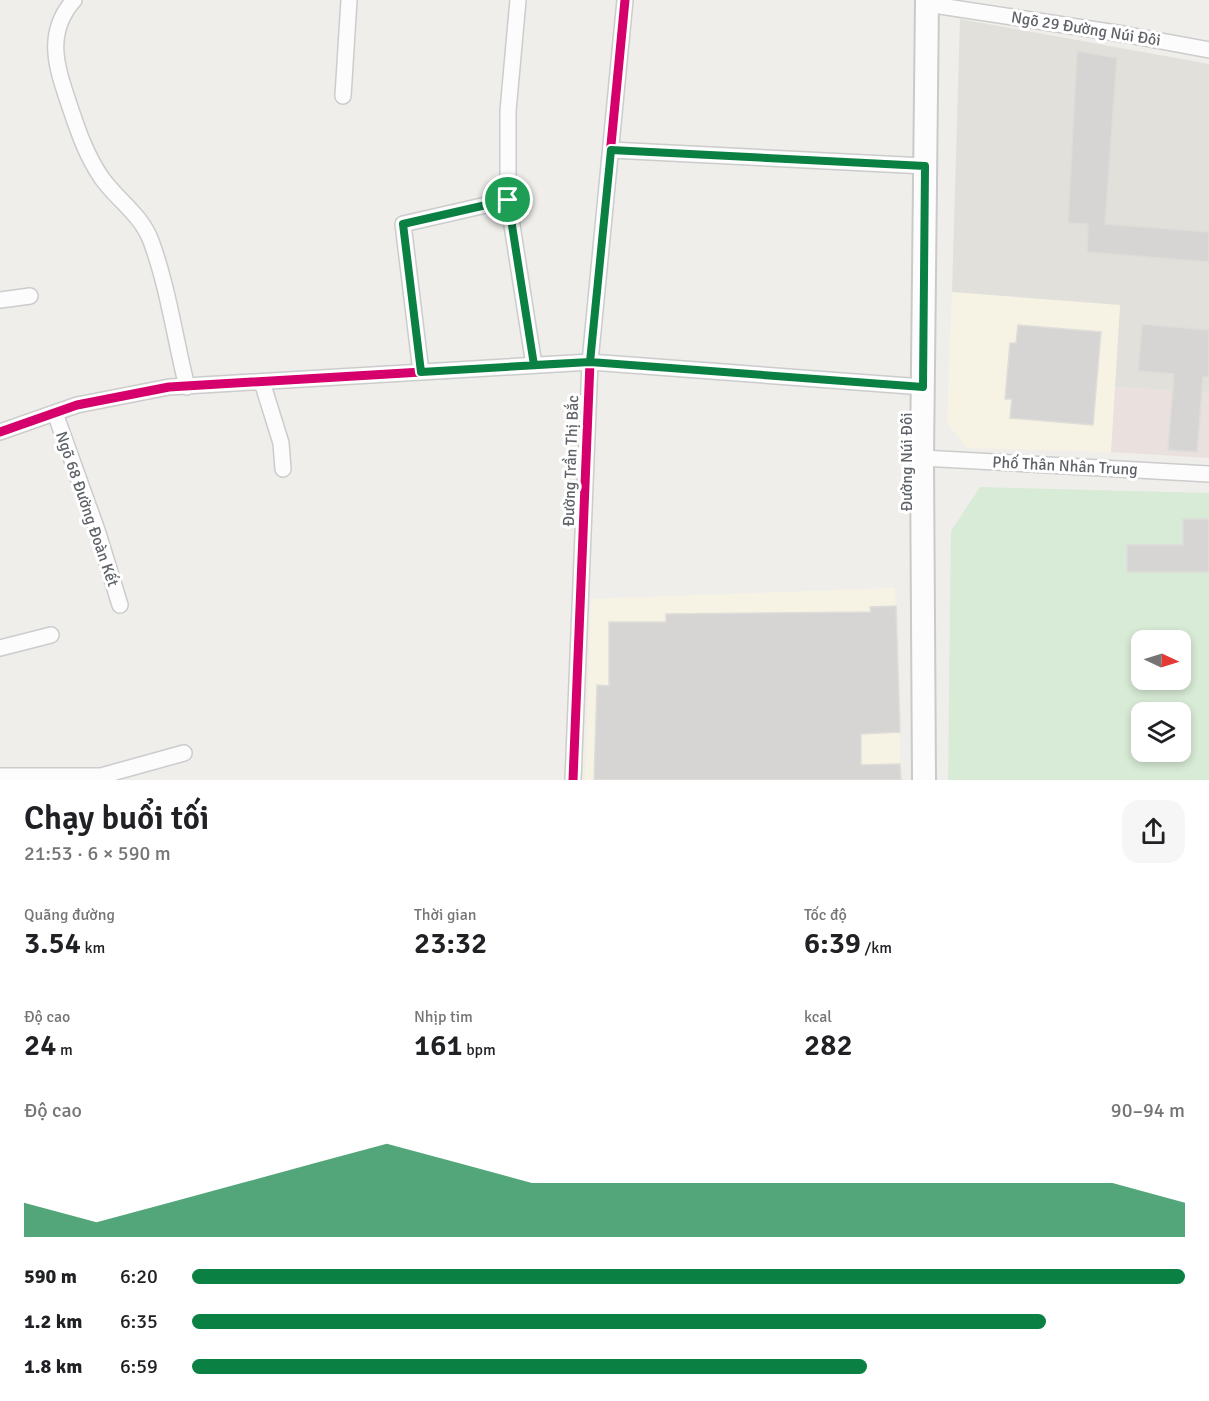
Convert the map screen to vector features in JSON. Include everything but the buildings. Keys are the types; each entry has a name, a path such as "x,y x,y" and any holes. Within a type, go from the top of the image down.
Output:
{"main road":[{"name":"Đường Núi Đôi","path":"924,780 922,458 927,2"}],"street":[{"path":"74,0 63,13 58,28 55,46 56,67 83,146 102,178 135,213 150,239 187,387"},
{"path":"343,96 349,0"},
{"path":"518,0 508,111 508,200 534,365"},
{"name":"Đường Trần Thị Bắc","path":"573,780 590,362 625,0"},
{"name":"Ngõ 29 Đường Núi Đôi","path":"927,2 1209,50"},
{"path":"611,150 925,166"},
{"path":"421,372 403,224 508,200"},
{"path":"0,300 30,296"},
{"path":"0,432 77,405 169,387 590,362 923,387"},
{"path":"262,382 281,443 283,469"},
{"name":"Ngõ 68 Đường Đoàn Kết","path":"55,413 97,530 120,605"},
{"name":"Phố Thân Nhân Trung","path":"922,458 1209,474"},
{"path":"0,648 51,635"},
{"path":"0,776 101,776 184,753"}],"shaded area":[{"path":"960,19 1209,64 1209,393 1115,387 1120,305 952,292"},
{"path":"952,292 1121,305 1111,452 967,448 947,423"},
{"path":"1115,387 1209,393 1209,458 1111,452"},
{"path":"895,588 901,780 585,780 591,599"}],"green space":[{"path":"980,487 1209,493 1209,780 948,780 951,531"}],"cycle path":[{"path":"573,780 590,362 625,0"},
{"path":"0,432 77,405 169,387 590,362 923,387"}],"route":[{"path":"508,200 403,224 421,372 590,362 923,387 925,166 611,150 590,362 534,365 508,200"}]}
